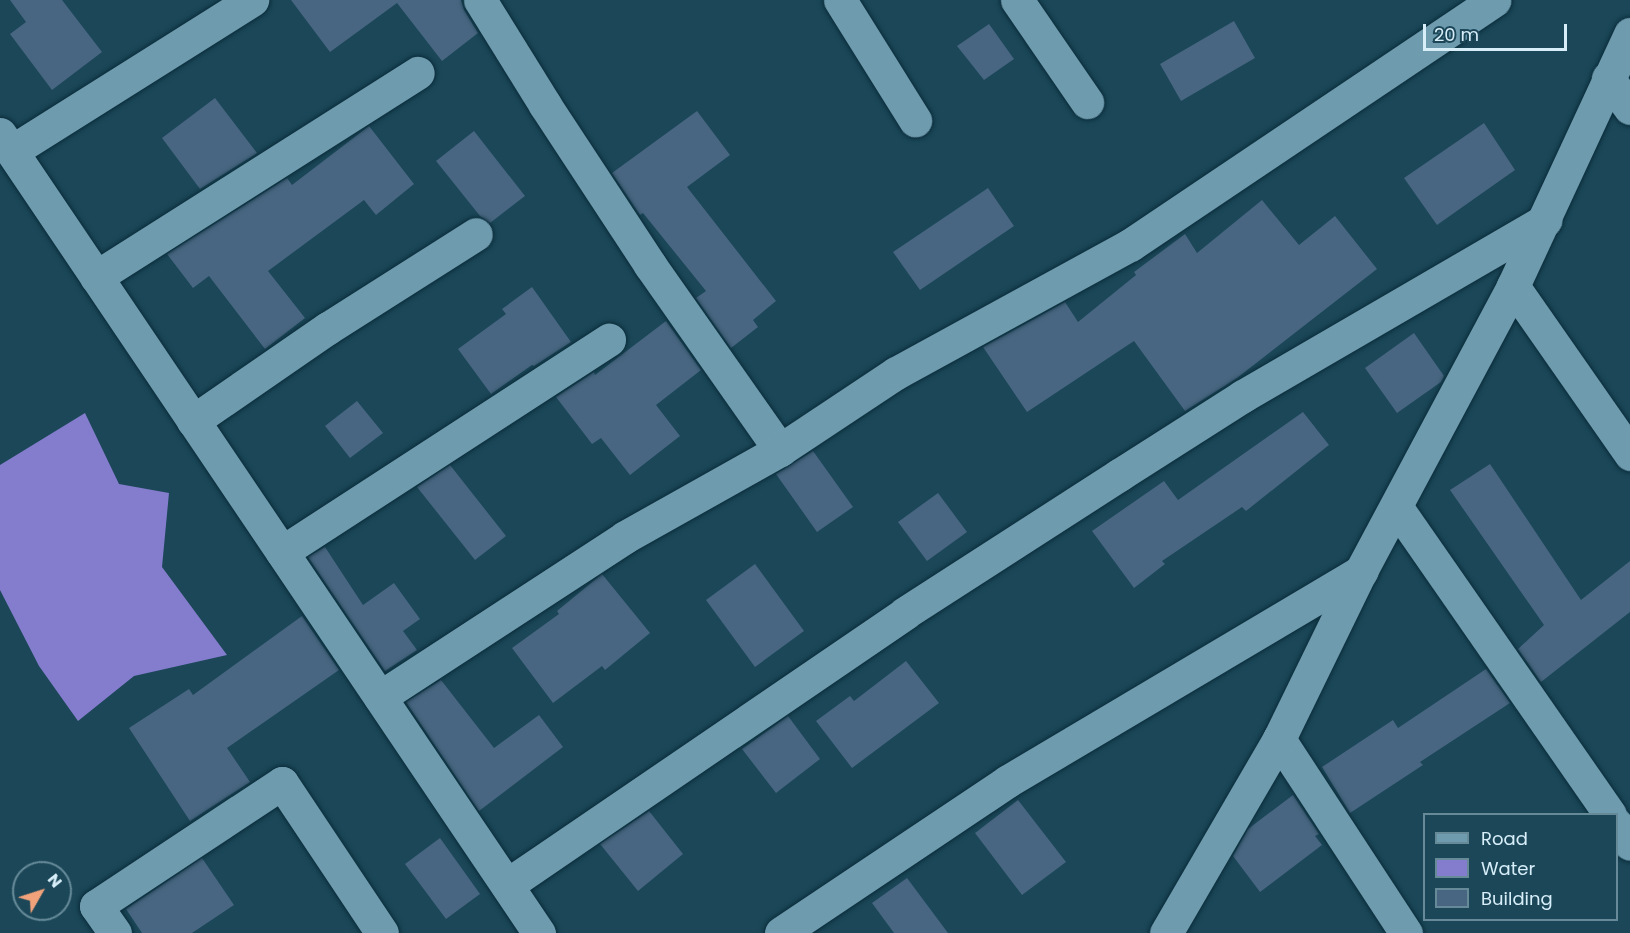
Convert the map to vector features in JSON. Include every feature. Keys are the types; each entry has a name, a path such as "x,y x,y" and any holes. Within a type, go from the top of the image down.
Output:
{"street":[{"path":"252,0 6,143 539,933"},
{"path":"480,0 545,105 651,265 780,450"},
{"path":"840,0 915,120"},
{"path":"1017,0 1087,102"},
{"path":"380,698 625,537 780,450 896,373 1130,245 1494,0"},
{"path":"1166,933 1280,739 1361,572 1397,508 1546,220 1608,78 1630,34"},
{"path":"96,277 418,73"},
{"path":"1608,78 1630,108"},
{"path":"507,885 905,613 1138,463 1243,396 1546,220"},
{"path":"193,421 328,328 476,234"},
{"path":"1513,286 1630,454"},
{"path":"282,552 609,340"},
{"path":"1397,508 1609,813"},
{"path":"781,933 1008,781 1361,572"},
{"path":"1280,739 1406,933"},
{"path":"115,933 96,906 282,783 382,933"},
{"path":"1618,826 1630,844"}],"water":[{"path":"85,413 119,484 169,493 162,567 227,655 134,676 78,721 39,666 0,590 0,465"}],"building":[{"path":"10,0 62,0 102,52 52,90 10,34 26,22"},
{"path":"291,0 461,0 464,10 478,33 442,61 397,3 330,52"},
{"path":"1234,21 1255,58 1181,101 1160,64"},
{"path":"989,24 1014,59 984,80 957,46"},
{"path":"215,98 257,153 200,189 162,138"},
{"path":"697,111 730,155 687,187 776,301 753,320 758,327 731,348 696,298 706,291 643,213 640,215 612,173"},
{"path":"1484,123 1515,170 1437,225 1404,178"},
{"path":"369,126 414,184 376,215 364,200 268,271 305,318 265,349 209,276 193,288 167,254 287,178 292,185"},
{"path":"474,131 525,196 490,223 480,216 436,161"},
{"path":"988,188 1014,226 920,290 893,252"},
{"path":"1262,200 1299,245 1335,216 1377,269 1237,378 1185,411 1134,341 1027,412 983,347 1065,302 1078,322 1136,275 1134,272 1185,234 1197,253"},
{"path":"532,287 571,342 534,366 532,365 491,394 458,349 506,314 502,309"},
{"path":"666,321 701,370 656,405 680,436 630,475 601,438 592,444 556,397 594,372 595,375"},
{"path":"1414,333 1444,376 1441,382 1397,413 1365,368"},
{"path":"357,401 383,433 350,458 325,426"},
{"path":"1303,412 1329,445 1246,511 1242,507 1162,561 1165,564 1134,588 1092,531 1164,481 1178,500"},
{"path":"813,451 853,507 817,532 776,474"},
{"path":"1490,464 1581,600 1630,561 1630,612 1541,682 1518,649 1544,625 1450,490"},
{"path":"450,465 506,536 475,560 417,487"},
{"path":"938,493 967,532 927,561 898,522"},
{"path":"325,547 363,605 394,583 420,619 403,631 417,650 385,671 308,557"},
{"path":"755,564 804,631 755,667 706,600"},
{"path":"602,574 650,633 605,670 602,666 553,703 512,648 559,614 557,611"},
{"path":"302,616 339,670 227,748 250,782 190,821 129,728 189,689 193,695"},
{"path":"906,661 939,703 852,768 816,721 850,696 854,701"},
{"path":"1486,669 1510,703 1420,762 1423,765 1350,813 1322,767 1393,720 1398,728"},
{"path":"441,680 494,748 539,715 563,747 479,811 406,702"},
{"path":"788,716 820,759 776,793 742,749"},
{"path":"1293,795 1319,834 1315,836 1322,845 1260,892 1233,856 1248,829"},
{"path":"1018,800 1066,862 1022,895 975,833"},
{"path":"649,811 683,854 638,891 600,844"},
{"path":"440,838 480,894 446,919 405,864"},
{"path":"202,858 234,905 192,933 142,933 126,909"},
{"path":"907,878 948,933 894,933 872,903"}]}
